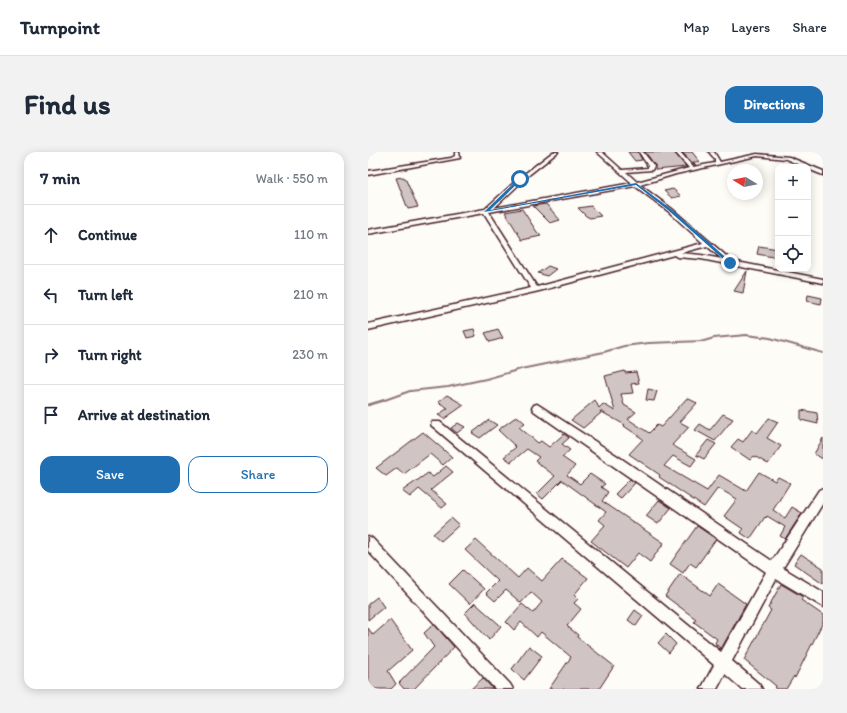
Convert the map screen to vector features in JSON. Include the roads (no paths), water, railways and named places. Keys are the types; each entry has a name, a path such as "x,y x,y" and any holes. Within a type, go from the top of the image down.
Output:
{"street":[{"path":"368,173 452,159 458,157 457,152"},
{"path":"486,212 541,161 556,152"},
{"path":"599,152 709,243 730,263"},
{"path":"623,171 650,169 651,166 641,152"},
{"path":"677,152 692,169"},
{"path":"711,152 717,159 718,164"},
{"path":"368,232 636,184 692,169 756,156 776,156 795,160 823,173"},
{"path":"486,212 535,289"},
{"path":"368,327 442,312 669,255 709,243"},
{"path":"669,255 701,256 823,281"},
{"path":"811,279 823,278"},
{"path":"537,408 774,570 823,600"},
{"path":"436,425 754,689"},
{"path":"709,689 774,570 823,493"},
{"path":"368,542 505,689"}],"waterway":[{"path":"384,400 410,391 448,387 486,379 521,369 604,352 624,346 649,343 704,341 714,338 746,335 770,338 823,353"},
{"path":"368,405 384,400"}]}
